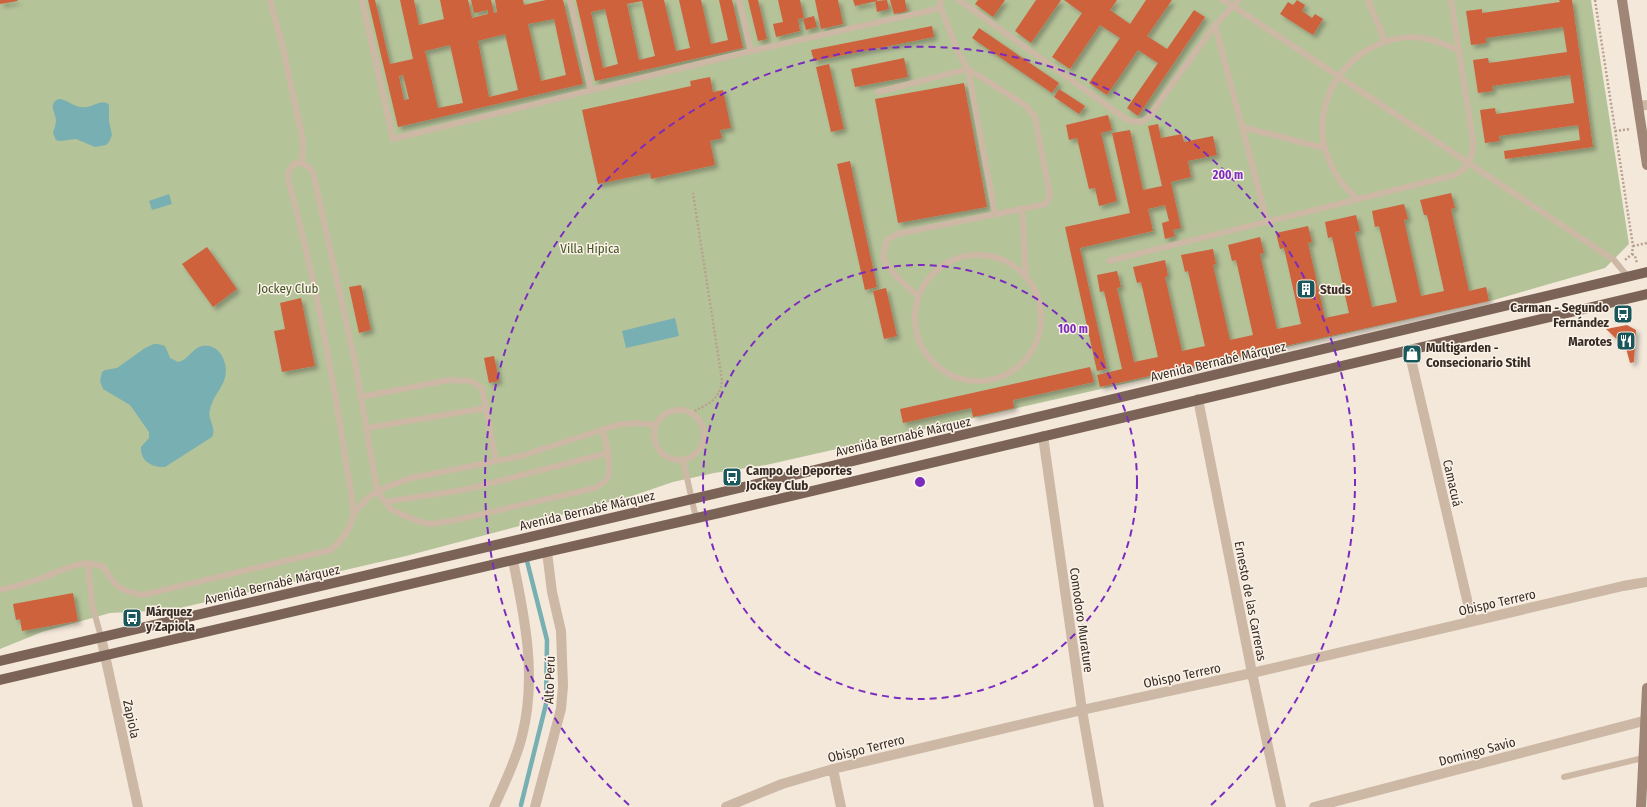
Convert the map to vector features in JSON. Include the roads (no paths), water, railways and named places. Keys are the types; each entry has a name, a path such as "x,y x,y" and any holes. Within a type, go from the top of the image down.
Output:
{"main road":[{"path":"1622,0 1643,106 1647,165"},
{"name":"Avenida Bernabé Márquez","path":"0,661 1647,272"},
{"path":"0,680 1647,294"},
{"path":"1641,807 1647,688"}],"street":[{"name":"Camacuá","path":"1409,351 1472,621"},
{"name":"Ernesto de las Carreras","path":"1198,399 1252,673 1281,807"},
{"name":"Comodoro Murature","path":"1043,436 1082,710 1099,807"},
{"name":"Alto Perú","path":"535,807 561,709 563,686 561,631 552,592 547,552"},
{"name":"Alto Perú","path":"494,807 512,766 522,736 530,692 528,652 522,602 513,561"},
{"name":"Obispo Terrero","path":"726,807 782,784 833,769 1082,710 1252,673 1623,586 1647,582"},
{"name":"Zapiola","path":"101,637 138,807"},
{"name":"Domingo Savio","path":"1314,807 1646,721"},
{"path":"833,769 842,807"}],"lane":[{"path":"270,0 283,48 303,141 302,163"},
{"path":"362,0 393,139 750,51 941,8"},
{"path":"570,0 591,90"},
{"path":"739,0 750,51"},
{"path":"940,0 941,8 957,50 968,69 995,214"},
{"path":"959,0 1126,119 1138,122 1148,118 1215,25 1239,0"},
{"path":"1224,0 1614,260 1628,277"},
{"path":"1368,0 1385,41"},
{"path":"1109,261 1455,175 1463,170 1473,153 1473,141 1451,0"},
{"path":"1215,25 1268,221"},
{"path":"1357,199 1336,176 1324,148 1322,123 1326,98 1338,76 1351,61 1367,49 1385,41 1411,37 1436,41 1460,51"},
{"path":"878,92 968,69 1025,105 1035,118 1049,199 1046,204 897,234 887,240 884,249 884,260 891,270 919,298"},
{"path":"1242,127 1324,148"},
{"path":"0,590 36,580 78,564 88,563 104,567 113,583 127,592 143,595 331,550 344,538 352,525 354,513 322,327 302,234 288,179 288,172 294,164 302,163 309,166 312,172 362,396 377,491 392,510 417,521 432,524 456,520 595,488 607,480 610,472 603,428"},
{"path":"1022,210 1026,277"},
{"path":"966,256 988,256 1009,263 1026,277 1038,296 1042,317 1038,339 1028,358 1017,368 1011,372 990,380 969,380 948,373 931,360 920,341 915,319 919,298 929,278 946,264 966,256"},
{"path":"362,396 449,380 471,381 482,388 496,461"},
{"path":"367,428 486,408"},
{"path":"675,410 683,410 691,413 702,425 704,440 696,453 690,458 683,460 668,458 657,447 654,432 656,425 661,418 675,410"},
{"path":"354,513 377,491 407,479 496,461 544,449 603,428 637,423 656,425"},
{"path":"385,502 468,489 608,453"},
{"path":"683,460 696,518"},
{"path":"88,563 92,604 101,637"},
{"path":"1564,777 1643,758"}],"water":[{"path":"58,99 62,99 78,107 89,107 104,102 107,103 109,105 109,121 112,135 109,142 106,145 95,147 76,139 56,140 53,133 56,120 53,104"},
{"path":"169,194 172,204 152,210 149,201"},
{"path":"675,318 679,336 626,348 622,331"},
{"path":"154,344 165,346 170,358 178,362 182,361 200,347 205,345 210,346 221,354 226,373 222,386 212,403 209,414 213,427 212,437 165,467 151,465 145,460 142,456 141,447 149,438 149,432 130,405 103,389 100,381 102,372 117,368 145,348"}],"waterway":[{"path":"521,805 546,704 547,640 526,557"}],"place":[{"name":"Studs","path":"1306,289"},
{"name":"Carman - Segundo Fernández","path":"1623,314"},
{"name":"Marotes","path":"1626,341"},
{"name":"Multigarden - Consecionario Stihl","path":"1412,354"},
{"name":"Campo de Deportes Jockey Club","path":"732,477"},
{"name":"Márquez y Zapiola","path":"132,618"}],"park label":[{"name":"Villa Hípica","path":"590,248"},
{"name":"Jockey Club","path":"288,288"}]}
